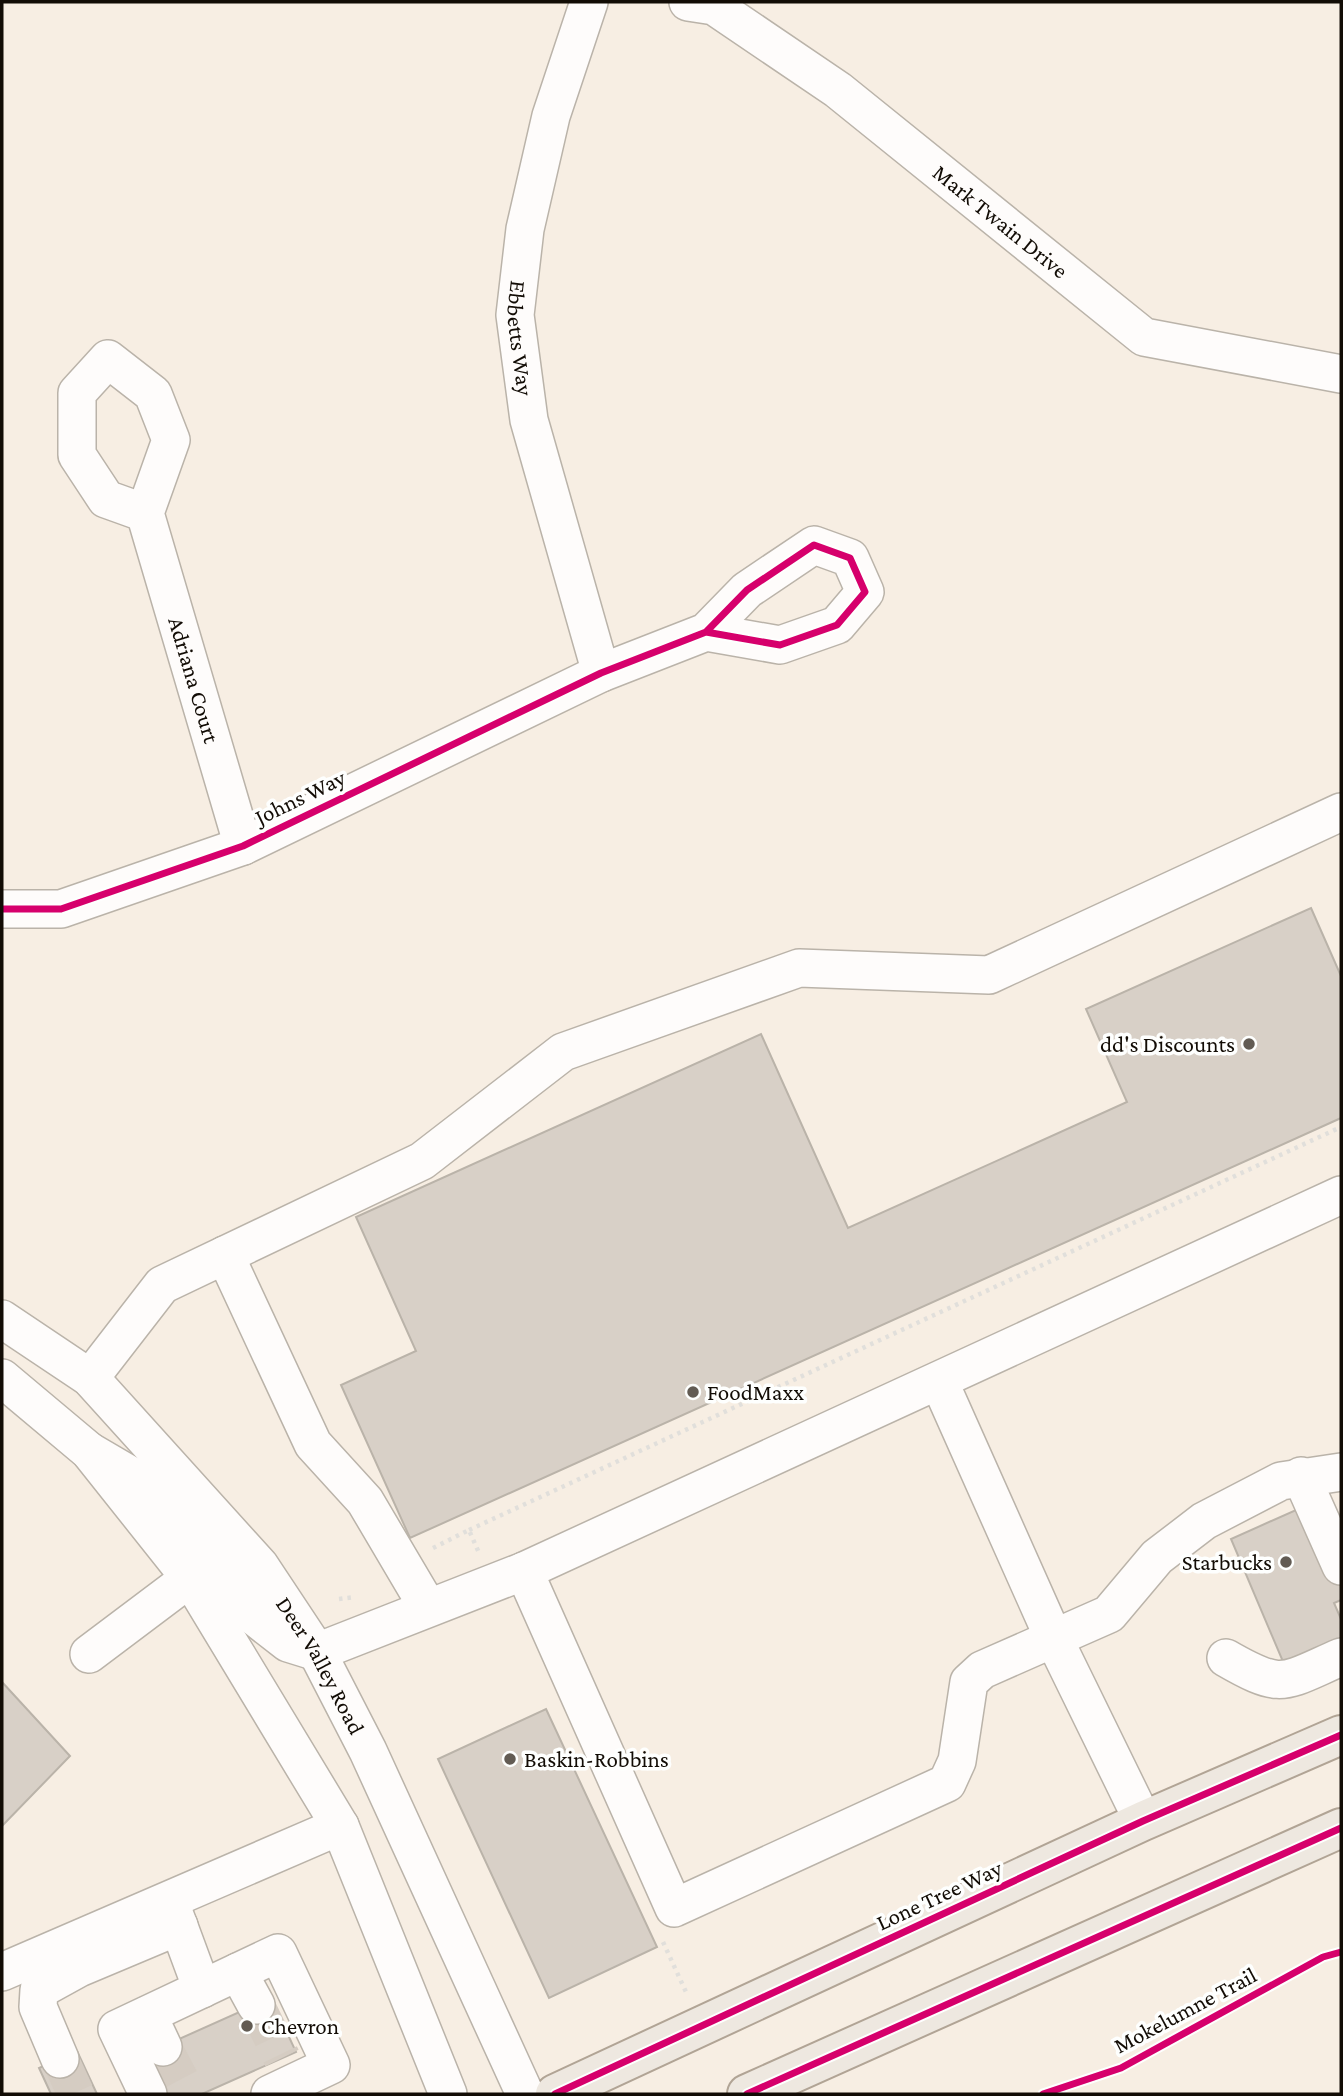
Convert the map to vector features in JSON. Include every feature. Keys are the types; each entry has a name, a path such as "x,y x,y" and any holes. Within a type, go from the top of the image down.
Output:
{"main road":[{"name":"Lone Tree Way","path":"555,2094 1143,1821 1341,1735"},
{"path":"747,2094 1341,1828"}],"street":[{"name":"Ebbetts Way","path":"589,2 551,116 525,229 515,315 529,420 601,673"},
{"name":"Mark Twain Drive","path":"688,2 714,6 838,90 1144,337 1341,374"},
{"name":"Adriana Court","path":"145,513 243,846"},
{"name":"Johns Way","path":"2,909 61,909 243,846 601,673 706,632"},
{"path":"90,1378 162,1285 422,1161 563,1052 799,968 989,975 1341,812"},
{"path":"2,1378 89,1451 142,1482 174,1511 256,1618 288,1643 317,1652 427,1606 509,1576 1341,1195"},
{"path":"225,1255 313,1444 365,1501 427,1606"},
{"name":"Deer Valley Road","path":"2,1319 90,1378 260,1566 317,1652 374,1763 525,2094"},
{"path":"939,1381 1054,1639 1143,1821"},
{"path":"89,1451 190,1578 340,1826 448,2094"},
{"path":"509,1576 674,1908 947,1783 957,1761 969,1682 982,1670 1109,1614 1157,1557 1204,1521 1281,1481 1323,1474"},
{"path":"1323,1474 1341,1520"},
{"path":"1323,1474 1341,1566"},
{"path":"89,1654 190,1578"},
{"path":"1226,1658 1260,1678 1275,1681 1290,1679 1341,1657"},
{"path":"60,2059 38,2007 38,1990 174,1912 340,1826"},
{"path":"2,1972 174,1912"},
{"path":"174,1912 202,1989"},
{"path":"148,2094 117,2029 155,2031 202,1989 278,1954 331,2065 282,2078"},
{"path":"239,1972 256,2005"}],"path":[{"path":"339,1599 363,1594 378,1579 469,1530 1341,1126"},
{"path":"469,1530 509,1576"},
{"path":"660,1935 686,1992"}],"building":[{"path":"1311,908 1341,976 1341,1118 410,1538 341,1385 416,1351 356,1217 761,1034 848,1228 1127,1102 1086,1009"},
{"name":"Starbucks","path":"1305,1506 1341,1585 1341,1600 1334,1603 1341,1619 1341,1638 1284,1664 1231,1539"},
{"path":"2,1682 70,1756 2,1826"},
{"path":"546,1709 657,1947 549,1998 438,1759"},
{"name":"Chevron","path":"271,1998 296,2052 202,2094 158,2094 141,2056"},
{"path":"77,2051 97,2094 51,2094 39,2068"}],"tunnel":[{"path":"256,2005 282,2058"},
{"path":"163,2047 188,2094"},
{"path":"60,2059 76,2094"}],"cycle path":[{"path":"2,909 61,909 243,846 601,673 706,632 747,590 814,545 850,558 865,592 837,625 780,645 706,632"},
{"path":"555,2094 1143,1821 1341,1735"},
{"path":"747,2094 1341,1828"},
{"name":"Mokelumne Trail","path":"1043,2094 1121,2068 1323,1957 1341,1952"}],"place":[{"name":"dd's Discounts","path":"1249,1044"},
{"name":"FoodMaxx","path":"693,1392"},
{"name":"Starbucks","path":"1286,1562"},
{"name":"Baskin-Robbins","path":"510,1759"},
{"name":"Chevron","path":"247,2026"}]}
